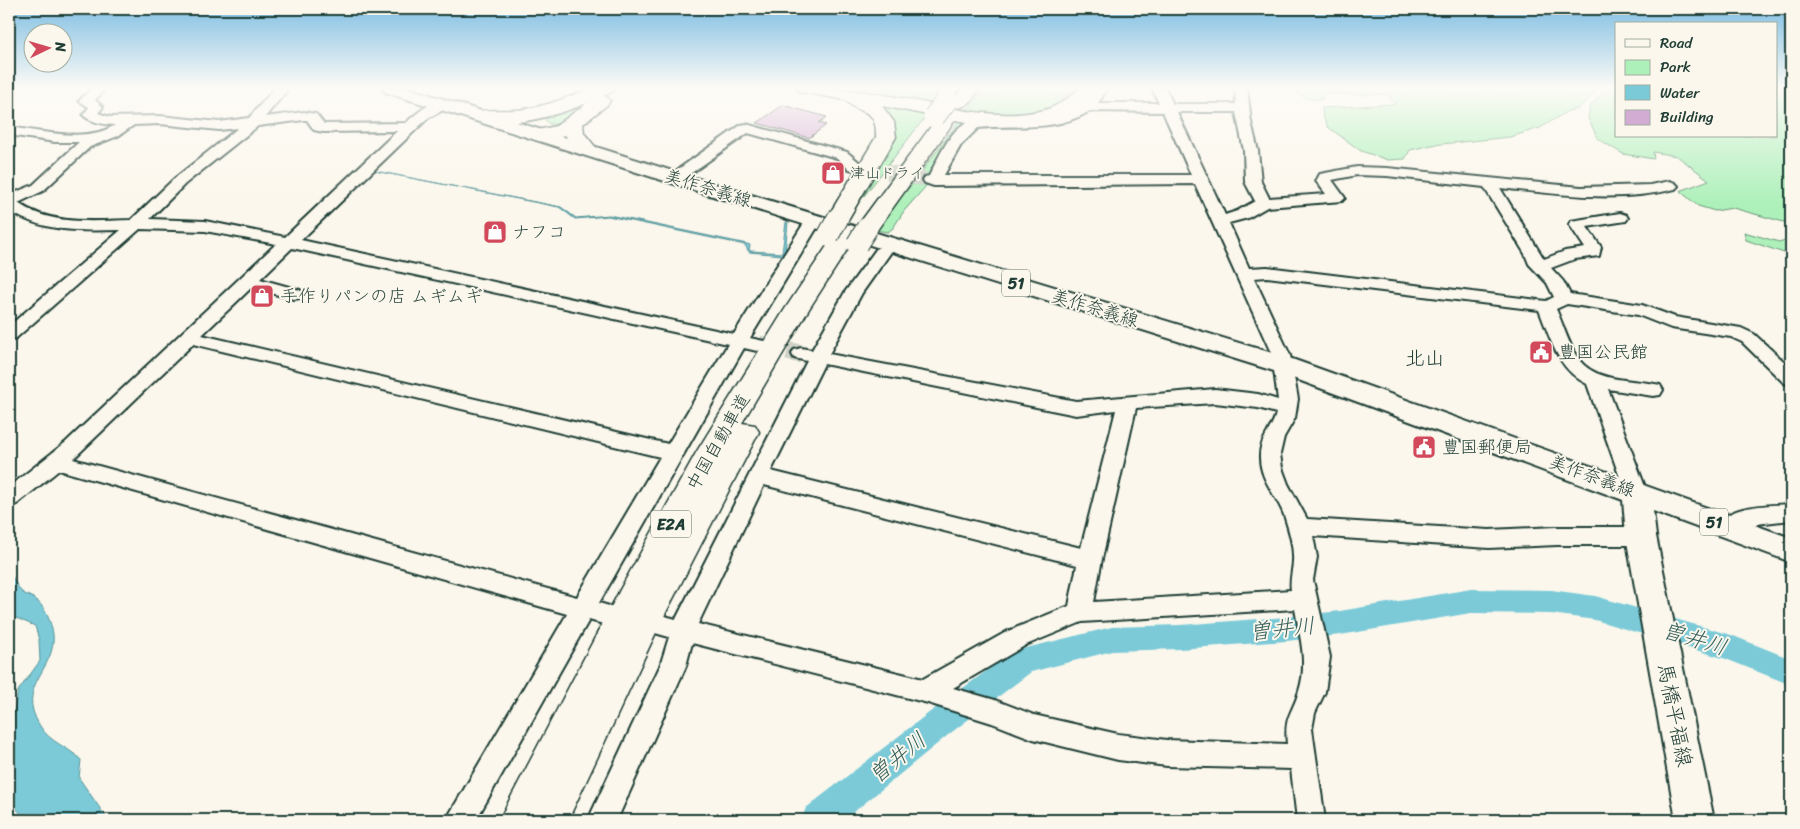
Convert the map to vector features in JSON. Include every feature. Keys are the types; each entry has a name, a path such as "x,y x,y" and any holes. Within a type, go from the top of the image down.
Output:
{"highway":[{"path":"532,127 532,133 562,130 567,127"},
{"path":"573,127 574,134 587,149"},
{"path":"847,234 876,156 886,137 887,127"},
{"name":"中国自動車道","path":"518,820 680,508 741,400 784,329 847,234 935,127"},
{"name":"中国自動車道","path":"548,820 628,651 703,507 800,332 847,234"}],"main road":[{"name":"美作奈義線","path":"512,127 1283,365 1791,550"},
{"name":"馬橋平福線","path":"1636,492 1641,536 1695,820"}],"street":[{"path":"122,127 113,133 82,147 38,188 9,202 27,216 71,226 137,223 205,226 242,232 748,343"},
{"path":"9,335 104,254 180,181 248,127"},
{"path":"319,127 410,127"},
{"path":"11,497 56,462 410,127"},
{"path":"970,127 954,144 932,181 1202,179"},
{"path":"1177,127 1202,179 1242,273 1278,347 1283,365 1282,376 1288,398 1287,410 1285,418 1274,437 1270,454 1271,468 1299,527 1305,557 1301,580 1317,657 1312,692 1302,713 1299,729 1310,820"},
{"path":"1245,127 1251,151 1253,182 1262,203"},
{"path":"675,178 746,128 842,155 854,166 865,168"},
{"path":"9,131 20,134 61,138 102,137"},
{"path":"1219,220 1245,213 1262,203 1337,198 1324,181 1325,177 1357,171 1400,172 1582,192 1650,190 1670,186"},
{"path":"1489,182 1533,254 1537,264 1554,279 1560,288 1555,302 1571,363 1581,373 1595,380 1653,390"},
{"path":"1537,264 1552,263 1571,255 1593,252 1593,247 1576,224 1620,218"},
{"path":"460,820 595,612 674,453 748,343 847,234"},
{"path":"602,820 625,774 673,666 683,630 758,476 810,356 854,292 847,234"},
{"path":"1242,273 1267,272 1642,310 1670,322 1735,332 1748,338 1791,379"},
{"path":"247,281 294,294"},
{"path":"188,337 674,453"},
{"path":"810,356 1076,408 1128,402 1215,396 1258,402 1287,410"},
{"path":"1595,380 1636,492"},
{"path":"1080,612 1090,559 1128,402"},
{"path":"56,462 595,612"},
{"path":"758,476 1090,559"},
{"path":"1727,527 1732,521 1791,512"},
{"path":"1299,527 1489,539 1557,536 1641,536"},
{"path":"932,693 936,684 1017,638 1080,612 1305,603"},
{"path":"657,624 932,693 995,712 1033,727 1118,747 1167,753 1301,757"}],"green space":[{"path":"882,127 918,127 850,214 889,139"},
{"path":"955,127 968,127 955,140 934,177 918,176"},
{"path":"1328,127 1542,127 1510,137 1432,145 1410,150 1405,159 1388,160 1361,151"},
{"path":"1592,127 1615,127 1615,138 1778,138 1778,127 1791,127 1791,224 1733,208 1715,211 1698,206 1680,191 1709,180 1677,156 1653,152 1654,159 1623,154 1598,139"},
{"path":"917,178 926,181 926,186 904,211 893,228 888,232 875,230"},
{"path":"1744,232 1779,242 1791,238 1791,258 1784,253 1746,240"}],"water":[{"path":"375,171 561,207 576,218 609,215 747,244 750,245 749,250 751,251 782,253 786,222 788,222 786,260 783,255 749,252 745,245 608,216 575,219 559,207"},
{"path":"9,571 21,591 32,597 44,609 49,618 53,634 53,647 34,688 32,699 33,712 40,726 49,737 81,760 79,778 108,820 27,820 9,801 9,719 13,716 18,691 40,661 39,640 35,626 9,615"}],"building":[{"path":"770,127 824,127 809,138"}],"waterway":[{"name":"曽井川","path":"818,820 937,725 1022,662 1112,639 1180,637 1286,629 1340,623 1471,601 1551,602 1595,608 1731,648 1791,672"}],"tunnel":[{"path":"865,168 930,180"},
{"path":"759,345 801,354"}],"place":[{"name":"津山ドライ","path":"833,173"},
{"name":"ナフコ","path":"495,232"},
{"name":"手作りパンの店 ムギムギ","path":"262,296"},
{"name":"豊国公民館","path":"1541,352"},
{"name":"豊国郵便局","path":"1424,447"}],"district":[{"name":"北山","path":"1425,358"}]}
